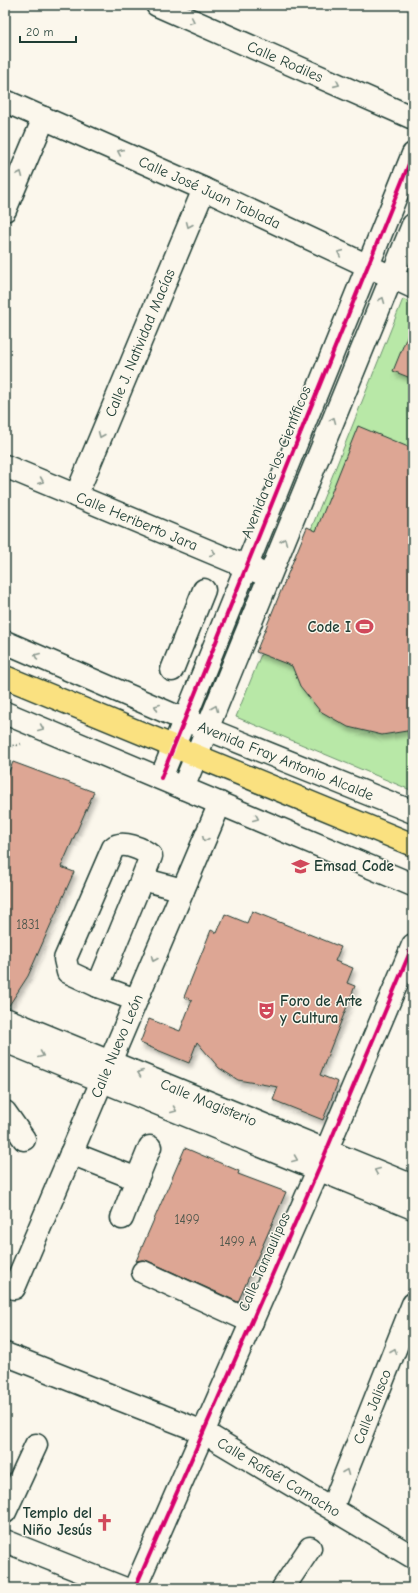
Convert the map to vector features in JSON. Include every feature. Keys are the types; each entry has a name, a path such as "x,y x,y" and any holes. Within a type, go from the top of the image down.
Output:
{"main road":[{"name":"Avenida Fray Antonio Alcalde","path":"5,677 174,748 413,845"}],"street":[{"name":"Calle Rodiles","path":"157,5 413,118"},
{"name":"Calle José Juan Tablada","path":"5,101 204,189 413,288"},
{"path":"5,210 44,118"},
{"name":"Avenida de los Científicos","path":"161,778 247,568 366,266 413,154"},
{"name":"Calle J. Natividad Macías","path":"76,496 204,189"},
{"path":"183,788 413,225"},
{"name":"Calle Heriberto Jara","path":"5,466 269,577"},
{"path":"172,670 204,590"},
{"path":"189,626 219,637"},
{"name":"Avenida Fray Antonio Alcalde","path":"5,642 185,720 413,812"},
{"path":"5,713 413,885"},
{"name":"Calle Nuevo León","path":"14,1288 220,803"},
{"path":"98,986 151,856 122,843 117,844 113,848 65,960 68,972 98,986 136,1000"},
{"path":"142,879 184,890"},
{"name":"Calle Tamaulipas","path":"135,1588 323,1159 413,945"},
{"name":"Calle Magisterio","path":"5,1019 110,1060 323,1159 413,1208"},
{"name":"Calle Magisterio","path":"5,1041 102,1080 323,1159 413,1186"},
{"path":"5,1112 24,1139"},
{"path":"122,1218 150,1147"},
{"path":"71,1153 137,1180"},
{"path":"143,1272 252,1322"},
{"name":"Calle Jalisco","path":"332,1508 413,1304"},
{"name":"Calle Rafaél Camacho","path":"5,1354 203,1432 413,1557"},
{"path":"5,1512 36,1445"},
{"path":"5,1541 123,1588"},
{"path":"283,1588 310,1548"}],"path":[{"path":"5,748 21,744"}],"green space":[{"path":"403,299 413,304 413,791 236,717"}],"building":[{"path":"413,324 413,379 393,371"},
{"path":"358,426 413,449 413,730 382,735 348,727 320,711 300,686 292,666 256,652 307,527 316,531"},
{"path":"13,762 94,792 61,867 74,872 28,976 8,1007 5,1007 5,781"},
{"name":"Foro de Arte y Cultura","path":"252,911 341,947 335,961 353,968 347,983 355,986 320,1075 338,1082 323,1120 273,1100 278,1087 238,1080 219,1068 197,1042 189,1063 140,1043 149,1019 180,1031 192,1000 184,997 211,930 217,933 225,914 247,923"},
{"path":"185,1148 239,1171 238,1174 286,1192 238,1302 148,1261 136,1261"}],"cycle path":[{"path":"161,778 413,154"},
{"path":"135,1588 319,1168 413,945"}],"place":[{"name":"Code I","path":"364,627"},
{"name":"Emsad Code","path":"301,866"},
{"name":"Foro de Arte y Cultura","path":"267,1010"},
{"name":"Templo del Niño Jesús","path":"105,1522"}]}
